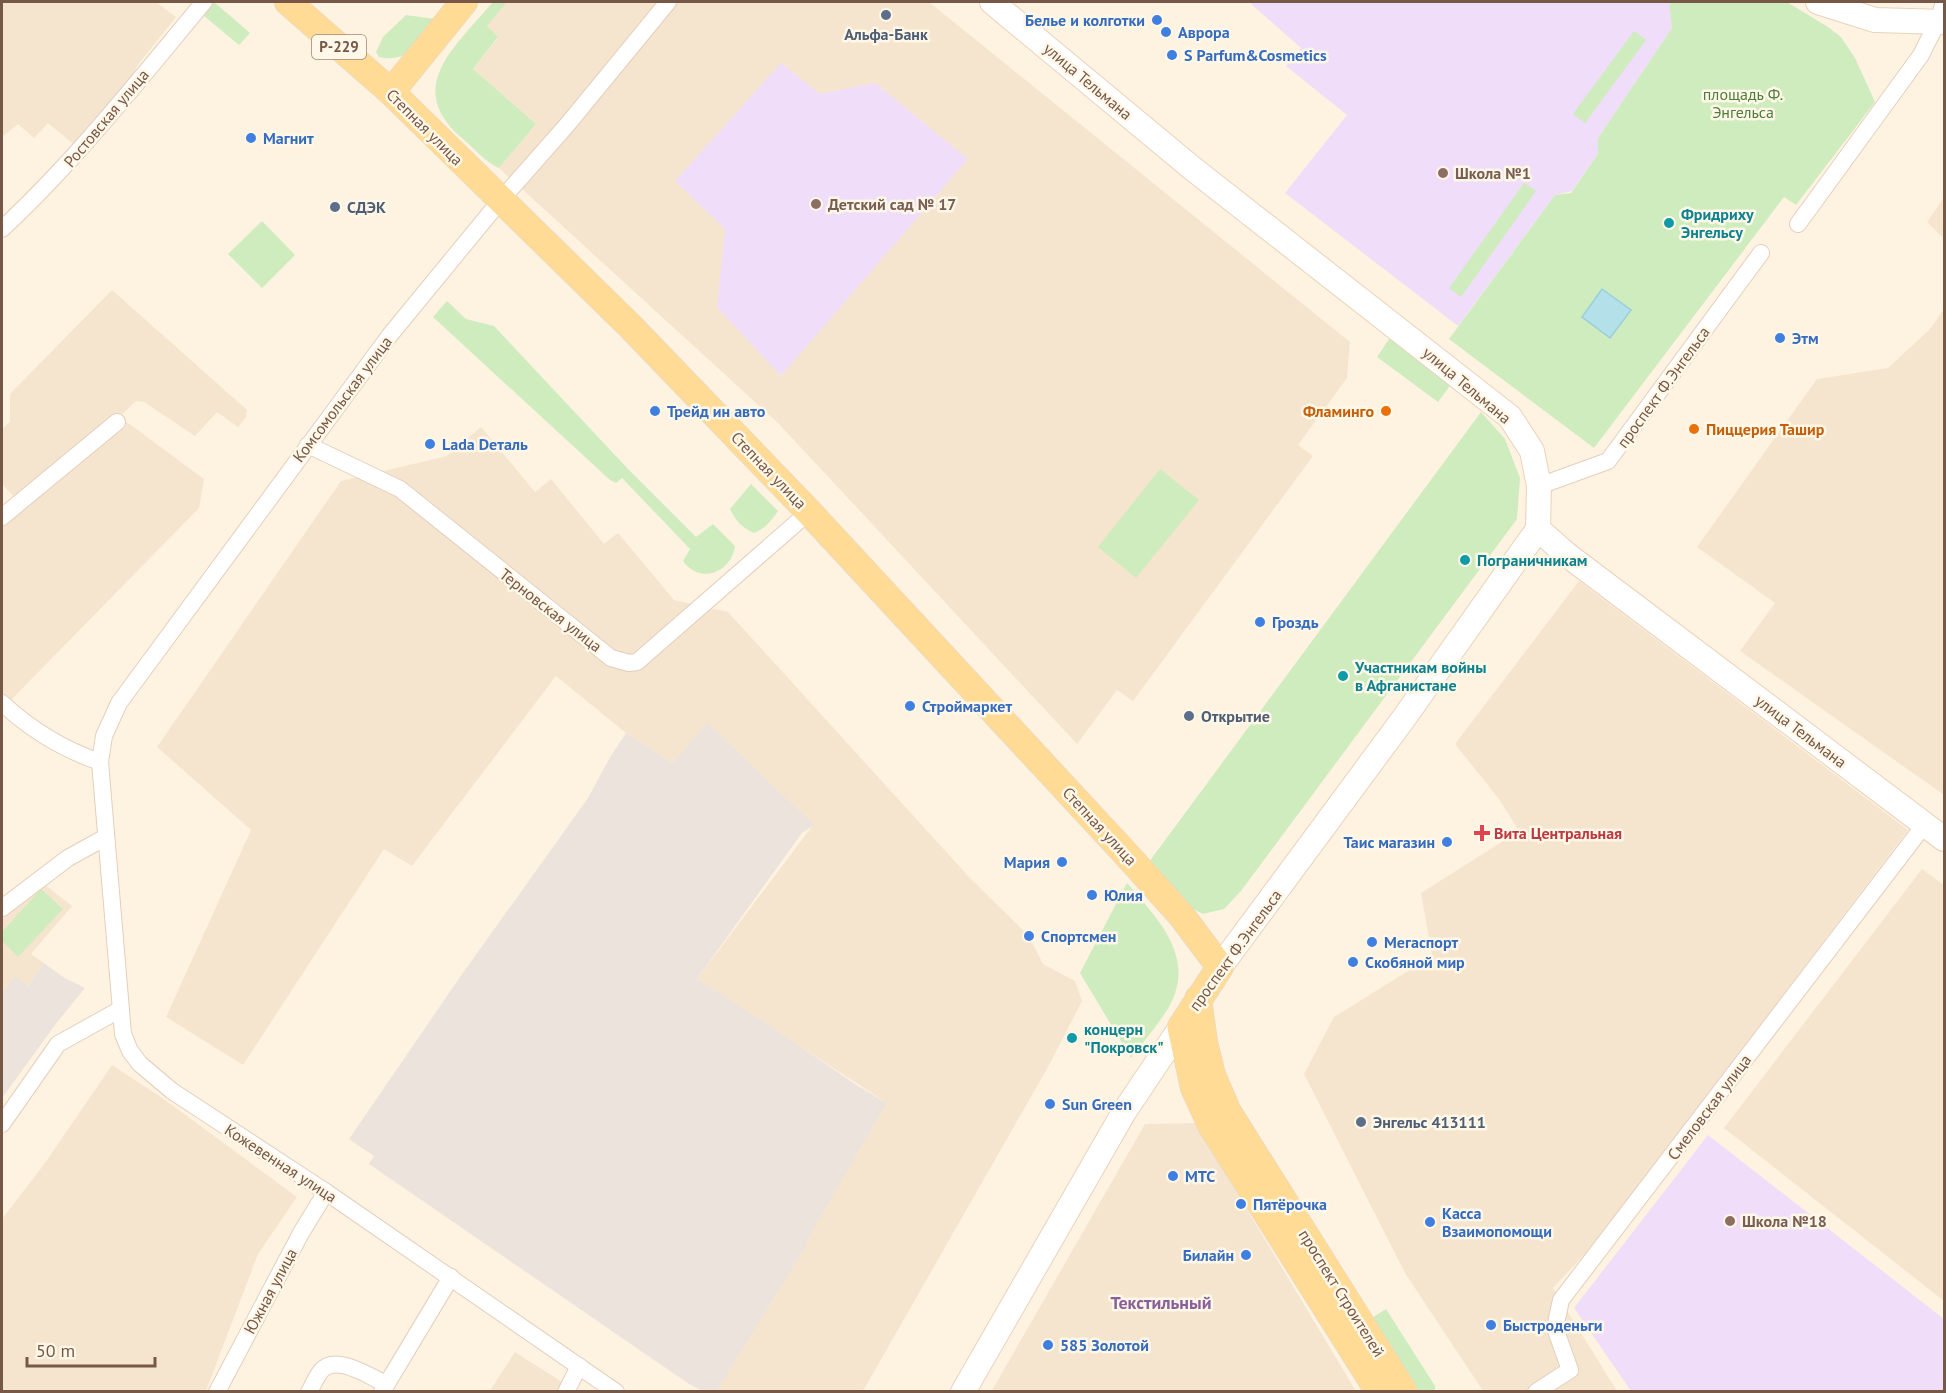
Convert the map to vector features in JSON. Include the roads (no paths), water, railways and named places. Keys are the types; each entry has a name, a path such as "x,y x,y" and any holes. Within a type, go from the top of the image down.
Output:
{"main road":[{"name":"Степная улица","path":"288,2 391,92 631,327 809,512 1125,852 1181,915 1220,967"},
{"path":"391,92 464,2"},
{"name":"проспект Ф.Энгельса","path":"1181,1027 1220,967"},
{"name":"проспект Строителей","path":"1198,999 1204,1042 1212,1075 1228,1112 1404,1392"},
{"name":"проспект Строителей","path":"1181,1027 1194,1088 1211,1125 1379,1392"}],"street":[{"name":"Ростовская улица","path":"2,229 83,147 204,2"},
{"name":"Комсомольская улица","path":"106,837 100,762 104,735 119,703 390,335 668,2"},
{"name":"улица Тельмана","path":"992,2 1192,168 1510,417 1532,450 1539,486 1539,530 1575,561 1944,838"},
{"path":"1818,2 1875,20 1942,15"},
{"path":"1798,224 1921,55 1942,15"},
{"name":"проспект Ф.Энгельса","path":"1539,486 1608,461 1761,253"},
{"path":"2,517 117,422"},
{"name":"Терновская улица","path":"308,445 400,489 611,658 629,663 637,662 809,512"},
{"name":"проспект Ф.Энгельса","path":"1220,967 1404,718 1539,530"},
{"path":"2,704 13,714 72,752 100,762"},
{"name":"Смеловская улица","path":"1536,1392 1569,1370 1555,1328 1561,1300 1925,824"},
{"path":"2,908 68,858 106,837"},
{"name":"Кожевенная улица","path":"106,837 123,1034 130,1051 140,1064 172,1091 326,1192 616,1392"},
{"path":"2,1124 58,1044 121,1009"},
{"name":"проспект Ф.Энгельса","path":"963,1392 1125,1112 1181,1027"},
{"name":"Южная улица","path":"217,1392 301,1233 326,1192"},
{"path":"309,1392 322,1369 345,1364 384,1388 451,1277"},
{"path":"566,1392 579,1366"}],"water":[{"path":"1602,289 1631,310 1610,338 1582,317"}],"place":[{"name":"Альфа-Банк","path":"886,15"},
{"name":"Белье и колготки","path":"1157,20"},
{"name":"Аврора","path":"1166,32"},
{"name":"S Parfum&Cosmetics","path":"1172,55"},
{"name":"Магнит","path":"251,138"},
{"name":"Школа №1","path":"1443,173"},
{"name":"Детский сад № 17","path":"816,204"},
{"name":"СДЭК","path":"335,207"},
{"name":"Фридриху Энгельсу","path":"1669,223"},
{"name":"Этм","path":"1780,338"},
{"name":"Трейд ин авто","path":"655,411"},
{"name":"Фламинго","path":"1386,411"},
{"name":"Пиццерия Ташир","path":"1694,429"},
{"name":"Lada Dеталь","path":"430,444"},
{"name":"Пограничникам","path":"1465,560"},
{"name":"Гроздь","path":"1260,622"},
{"name":"Участникам войны в Афганистане","path":"1343,676"},
{"name":"Строймаркет","path":"910,706"},
{"name":"Открытие","path":"1189,716"},
{"name":"Вита Центральная","path":"1482,833"},
{"name":"Таис магазин","path":"1447,842"},
{"name":"Мария","path":"1062,862"},
{"name":"Юлия","path":"1092,895"},
{"name":"Спортсмен","path":"1029,936"},
{"name":"Мегаспорт","path":"1372,942"},
{"name":"Скобяной мир","path":"1353,962"},
{"name":"концерн \"Покровск\"","path":"1072,1038"},
{"name":"Sun Green","path":"1050,1104"},
{"name":"Энгельс 413111","path":"1361,1122"},
{"name":"МТС","path":"1173,1176"},
{"name":"Пятёрочка","path":"1241,1204"},
{"name":"Школа №18","path":"1730,1221"},
{"name":"Касса Взаимопомощи","path":"1430,1222"},
{"name":"Билайн","path":"1246,1255"},
{"name":"Быстроденьги","path":"1491,1325"},
{"name":"585 Золотой","path":"1048,1345"}],"district":[{"name":"Текстильный","path":"1161,1303"}],"park label":[{"name":"площадь Ф. Энгельса","path":"1743,103"}]}
